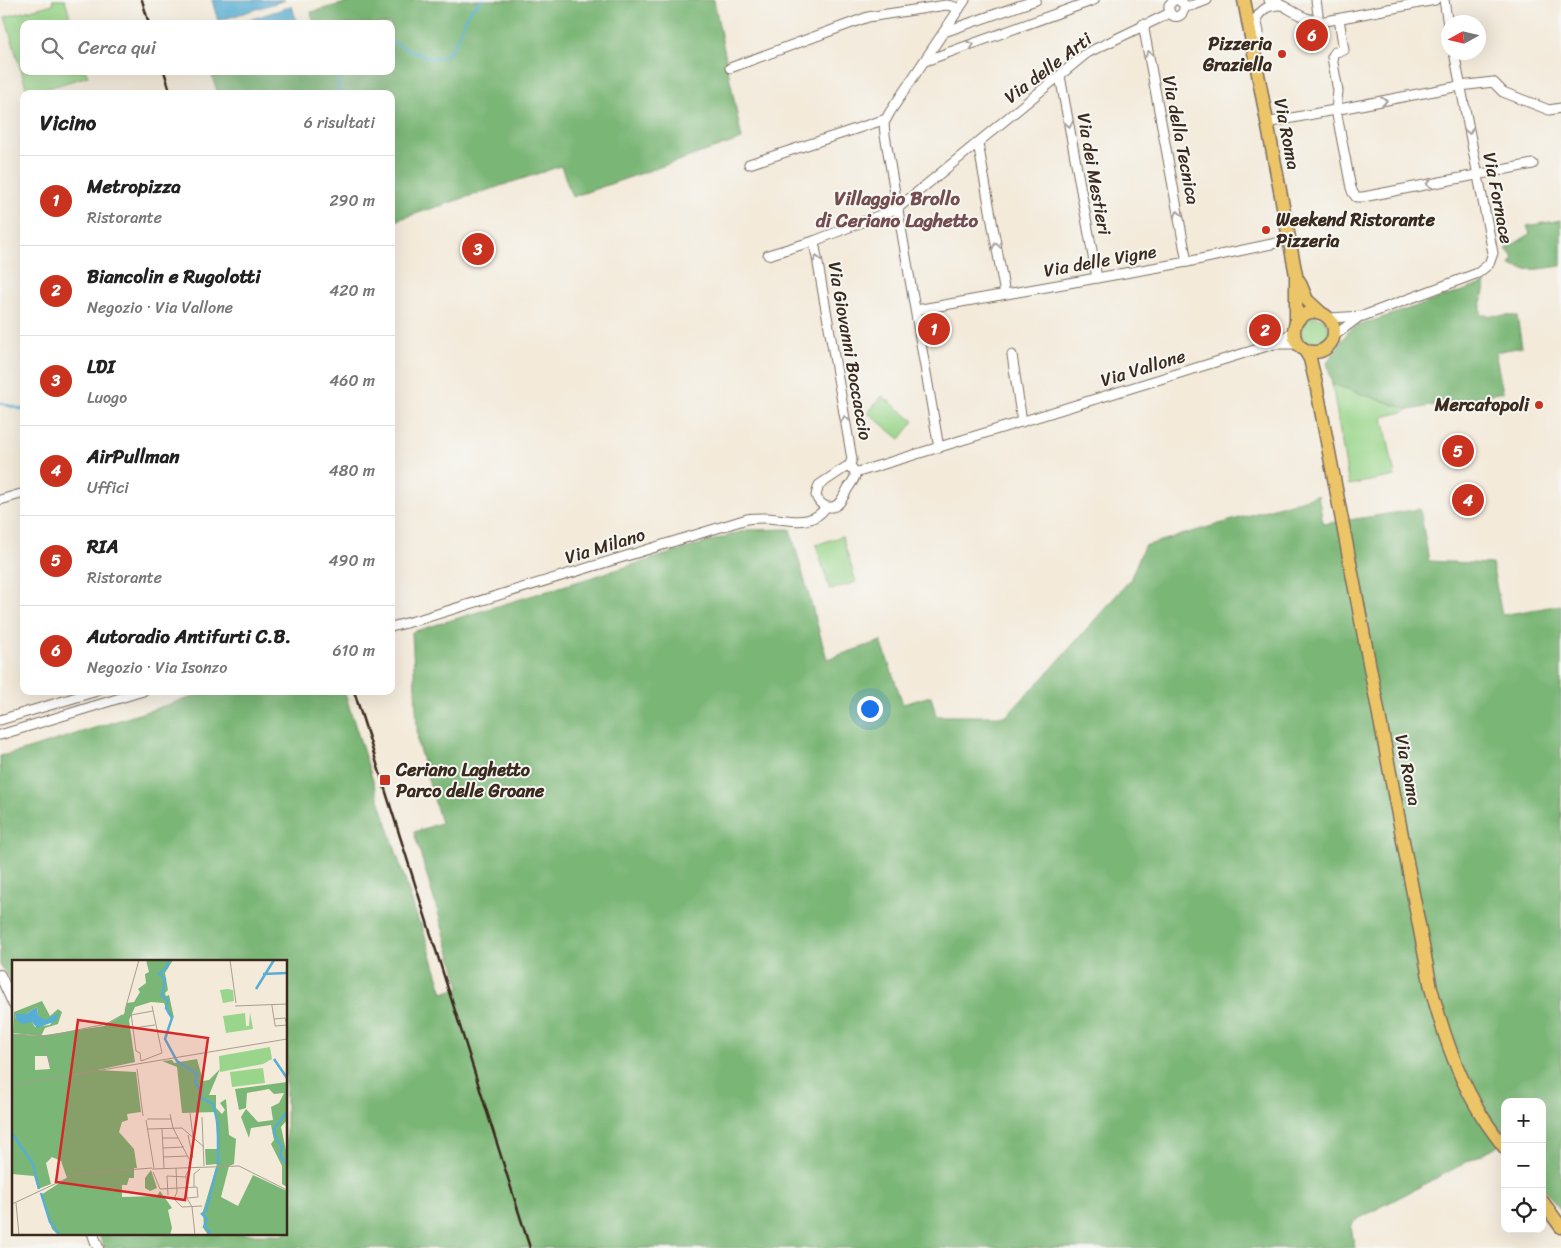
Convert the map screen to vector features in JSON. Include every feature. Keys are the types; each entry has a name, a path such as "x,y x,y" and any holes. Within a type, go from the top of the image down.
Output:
{"main road":[{"name":"Via Roma","path":"1244,0 1296,275 1295,326"},
{"name":"Via Roma","path":"1296,275 1307,300 1324,315"},
{"path":"1312,311 1324,315 1334,325 1335,335 1331,344 1319,352 1311,352 1301,347 1295,338 1295,326 1306,313 1312,311"},
{"name":"Via Roma","path":"1301,347 1310,359 1316,384 1431,988 1448,1047 1464,1084 1502,1143"},
{"name":"Via Roma","path":"1316,384 1320,361 1326,348"},
{"path":"1546,1206 1561,1227"}],"street":[{"path":"826,507 817,500 816,490 819,485 843,468 852,470 939,448 884,128 886,119 966,0"},
{"path":"944,32 1036,0"},
{"path":"925,61 1094,0"},
{"path":"1181,2 1194,5 1207,0"},
{"path":"1316,0 1317,22"},
{"path":"1256,62 1259,32 1256,19 1261,11 1276,2 1306,19 1317,22 1435,0"},
{"path":"1444,0 1446,15"},
{"name":"Via delle Arti","path":"768,255 814,241 898,208 1087,53 1143,24 1169,5 1174,16 1179,16 1184,12 1181,2"},
{"path":"730,68 868,17 946,5 959,10"},
{"path":"1339,19 1344,50 1334,52 1332,57 1338,91 1336,110 1351,188 1356,197 1533,164"},
{"name":"Via della Tecnica","path":"1143,24 1187,262"},
{"name":"Via Fornace","path":"1335,335 1359,317 1431,292 1478,273 1489,264 1493,253 1455,60"},
{"name":"Via dei Mestieri","path":"1060,76 1097,278"},
{"path":"1266,123 1460,86 1493,82 1503,92 1549,110 1561,108"},
{"path":"749,164 886,119"},
{"path":"978,143 1005,294"},
{"name":"Via delle Vigne","path":"916,310 1187,262 1290,240"},
{"name":"Via Giovanni Boccaccio","path":"814,241 852,459 852,470"},
{"name":"Via Fornace","path":"1324,315 1359,317"},
{"name":"Via Vallone","path":"939,448 1274,344 1295,326"},
{"name":"Via Vallone","path":"1274,344 1301,347"},
{"path":"1012,355 1022,422"},
{"name":"Via Milano","path":"395,625 748,519 806,521 815,518 826,507 832,507 840,502 855,476 852,470"},
{"path":"0,500 20,494"},
{"path":"0,720 84,695"},
{"path":"0,735 130,695"},
{"path":"0,975 12,1001"},
{"path":"94,1236 98,1248"}],"green space":[{"path":"52,0 65,0 71,20 20,20 20,67 5,17 53,4"},
{"path":"357,0 714,0 742,139 572,197 561,166 395,221 395,90 217,90 212,75 395,75 395,20 313,20 311,12"},
{"path":"22,75 88,76 41,90 27,90"},
{"path":"1561,220 1561,266 1523,269 1510,265 1514,258 1506,249 1530,234 1527,226"},
{"path":"1486,283 1481,303 1481,315 1517,316 1522,347 1495,352 1503,392 1410,410 1332,384 1327,362 1348,332 1357,326"},
{"path":"1315,317 1325,321 1329,331 1325,341 1315,345 1305,341 1301,331 1305,321"},
{"path":"1332,384 1410,410 1383,417 1395,476 1349,485"},
{"path":"882,396 914,421 900,439 868,413"},
{"path":"1318,495 1323,524 1420,509 1429,561 1492,564 1502,615 1561,605 1561,1211 1546,1191 1546,1098 1501,1098 1501,1144 1354,1221 1351,1227 1355,1248 104,1248 100,1236 288,1236 288,960 12,960 12,983 0,965 0,756 22,751 198,695 345,695 443,993 460,987 414,832 441,823 418,745 412,632 747,530 790,529 827,659 881,641 903,704 931,696 936,716 1006,716 1045,676 1130,580 1144,546"},
{"path":"842,536 856,582 830,590 816,545"}],"water":[{"path":"212,0 285,0 221,20 218,20"},
{"path":"292,6 296,20 249,20"}],"waterway":[{"path":"395,43 422,56 436,58 444,56 454,45 468,14 482,0"},
{"path":"338,90 340,75"},
{"path":"0,403 20,409"}],"railway":[{"path":"142,0 148,20"},
{"path":"165,75 170,90"},
{"path":"355,695 530,1248"}],"place":[{"name":"Autoradio Antifurti C.B.","path":"1312,35"},
{"name":"Pizzeria Graziella","path":"1282,54"},
{"name":"Weekend Ristorante Pizzeria","path":"1266,230"},
{"name":"LDI","path":"478,249"},
{"name":"Metropizza","path":"934,329"},
{"name":"Biancolin e Rugolotti","path":"1265,330"},
{"name":"Mercatopoli","path":"1539,405"},
{"name":"RIA","path":"1458,451"},
{"name":"AirPullman","path":"1468,500"},
{"name":"Ceriano Laghetto Parco delle Groane","path":"385,780"}],"district":[{"name":"Villaggio Brollo di Ceriano Laghetto","path":"897,209"}]}
